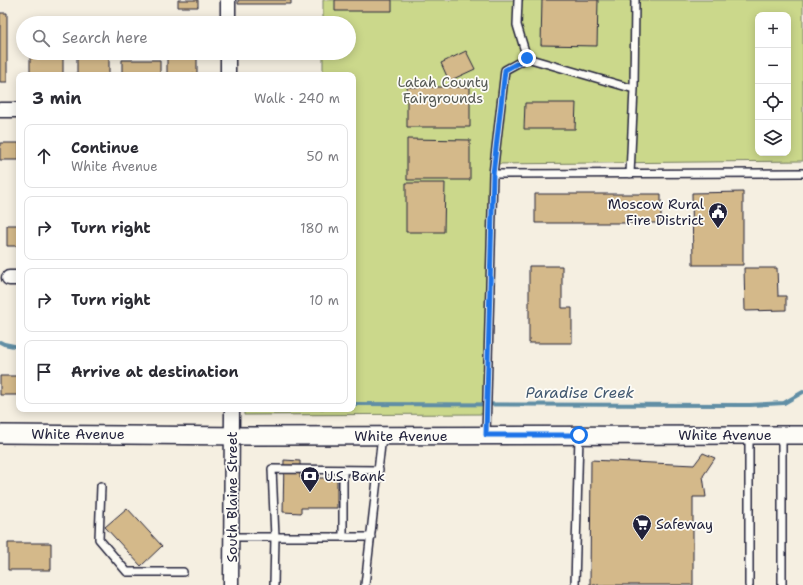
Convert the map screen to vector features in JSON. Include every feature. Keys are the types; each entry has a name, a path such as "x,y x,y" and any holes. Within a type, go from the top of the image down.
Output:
{"street":[{"path":"228,0 228,16"},
{"path":"228,60 228,72"},
{"path":"0,110 16,110"},
{"name":"South Blaine Street","path":"230,585 232,537 232,412"},
{"name":"White Avenue","path":"0,434 232,429 382,436 486,428 579,435 803,435"}],"lane":[{"path":"518,0 517,25 527,58"},
{"path":"630,174 634,89 635,0"},
{"path":"486,428 493,174 505,70 527,58 634,89"},
{"path":"493,174 803,173"},
{"path":"575,585 579,435"},
{"path":"749,435 749,585"},
{"path":"782,435 782,585"},
{"path":"365,585 382,436"},
{"path":"274,585 275,537 272,469 379,470"},
{"path":"343,470 343,537"},
{"path":"101,486 99,539 127,572 183,572"},
{"path":"232,537 371,537"}],"green space":[{"name":"Latah County Fairgrounds","path":"323,0 803,0 803,161 494,164 486,414 244,415 244,412 356,412 356,72 323,72 323,60 356,60 356,16 323,16"}],"building":[{"path":"178,0 198,0 198,7 178,7"},
{"path":"238,0 291,0 291,4 238,4"},
{"path":"335,0 392,0 392,11 335,11"},
{"path":"542,0 598,0 597,46 541,45"},
{"path":"0,13 7,13 7,82 0,82"},
{"path":"466,51 475,69 449,81 441,63"},
{"path":"30,60 63,60 63,72 30,72"},
{"path":"77,60 109,60 109,72 77,72"},
{"path":"122,60 160,60 160,72 122,72"},
{"path":"167,60 197,60 197,72 167,72"},
{"path":"407,87 470,87 470,127 407,127"},
{"path":"525,103 576,103 575,129 524,129"},
{"path":"407,139 470,140 470,180 407,180"},
{"path":"0,143 16,143 16,160 0,160"},
{"path":"406,183 445,183 444,232 406,232"},
{"name":"Moscow Rural Fire District","path":"743,192 743,265 693,265 692,193"},
{"path":"535,194 661,194 661,223 535,223"},
{"path":"7,225 16,225 16,246 7,246"},
{"path":"529,266 562,266 562,308 572,308 572,343 529,343"},
{"path":"744,268 777,268 778,296 786,296 786,310 745,311"},
{"path":"0,376 16,376 16,395 0,395"},
{"name":"Safeway","path":"703,453 715,458 703,476 706,497 693,497 693,585 590,585 591,460 694,465"},
{"name":"U.S. Bank","path":"284,460 300,461 300,478 337,478 337,508 301,508 301,513 283,512"},
{"path":"127,508 162,546 141,566 105,527"},
{"path":"8,543 51,543 51,570 8,570"}],"waterway":[{"name":"Paradise Creek","path":"0,342 16,346"},
{"name":"Paradise Creek","path":"356,404 750,405 784,403 803,392"}],"place":[{"name":"Moscow Rural Fire District","path":"718,229"},
{"name":"U.S. Bank","path":"310,493"},
{"name":"Safeway","path":"642,541"}],"route":[{"path":"527,58 505,70 494,164 486,435 579,435"}]}
